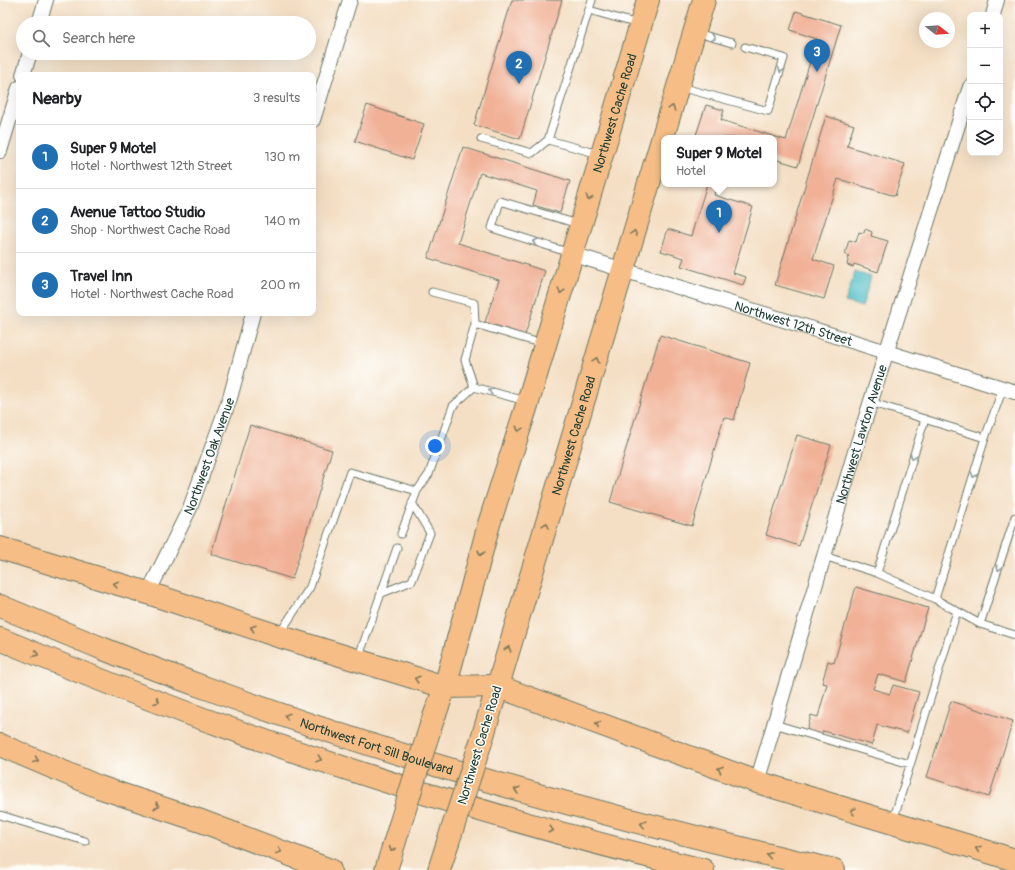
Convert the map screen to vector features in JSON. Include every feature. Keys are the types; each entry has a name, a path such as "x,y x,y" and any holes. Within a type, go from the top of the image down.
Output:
{"main road":[{"name":"Northwest Cache Road","path":"386,870 431,725 445,687 489,524 528,402 648,0"},
{"name":"Northwest Cache Road","path":"663,135 704,0"},
{"name":"Northwest Cache Road","path":"440,870 661,143"},
{"path":"0,548 445,687 497,686 757,782 1015,860"},
{"name":"Northwest Fort Sill Boulevard","path":"0,606 209,690 480,778 620,818 834,870"},
{"path":"0,639 51,661 187,712 347,769 614,848 703,870"},
{"path":"0,745 99,787 201,821 330,870"}],"street":[{"path":"41,16 46,0"},
{"path":"316,110 350,0"},
{"path":"994,12 997,0"},
{"path":"24,72 28,60"},
{"name":"Northwest Lawton Avenue","path":"757,782 870,402 967,97"},
{"path":"0,151 16,98"},
{"name":"Northwest 12th Street","path":"572,254 1009,390"},
{"name":"Northwest Oak Avenue","path":"148,593 190,508 230,398 252,316"}],"lane":[{"path":"481,139 532,153 548,140 592,0"},
{"path":"589,10 640,25"},
{"path":"694,33 732,43"},
{"path":"678,86 768,111 784,58 745,47"},
{"path":"548,140 602,155"},
{"path":"572,254 492,228 500,201 581,225"},
{"path":"432,292 474,303 475,324 465,360 474,387"},
{"path":"475,324 545,345"},
{"path":"474,387 528,402"},
{"path":"401,534 417,491 430,474 453,406 474,387"},
{"path":"935,599 985,438 1009,390"},
{"path":"870,402 985,438"},
{"path":"876,573 925,419"},
{"path":"278,636 310,587 350,472 417,491"},
{"path":"382,593 412,581 430,533 412,503"},
{"path":"980,624 1015,517"},
{"path":"358,661 397,548"},
{"path":"824,556 876,573 935,599 980,624 1015,636"},
{"path":"892,822 957,611"},
{"path":"774,724 910,764"},
{"path":"0,815 85,841"}],"water":[{"path":"855,272 871,277 862,307 845,302"}],"building":[{"path":"512,0 562,0 520,139 474,125"},
{"path":"796,11 841,25 798,166 777,160 777,137 786,140 817,39 790,30"},
{"path":"367,105 424,124 412,160 355,141"},
{"path":"706,105 724,110 721,120 770,135 696,135"},
{"path":"826,116 854,125 847,146 905,164 895,196 838,179 813,259 834,266 824,299 775,285"},
{"path":"463,147 570,181 560,213 533,205 537,191 480,173 458,243 545,271 525,335 485,322 499,280 428,258"},
{"path":"706,187 716,187 714,195 753,207 733,273 746,277 743,285 681,266 684,258 661,251 668,229 691,236"},
{"path":"865,229 872,232 871,236 888,241 878,272 854,264 853,267 847,265 849,256 845,254 849,240 856,242 859,232 864,233"},
{"path":"660,335 750,363 734,420 724,417 692,526 610,502"},
{"path":"250,425 332,450 292,579 211,554"},
{"path":"797,435 831,445 799,546 766,535"},
{"path":"856,587 928,608 906,682 878,674 873,689 890,694 893,685 919,692 907,733 877,725 872,745 823,731 821,736 807,732 811,715 818,717 827,684 822,683 828,661 834,663"},
{"path":"951,701 1013,721 989,797 927,777"}],"place":[{"name":"Travel Inn","path":"817,72"},
{"name":"Avenue Tattoo Studio","path":"519,84"},
{"name":"Super 9 Motel","path":"719,233"}]}
